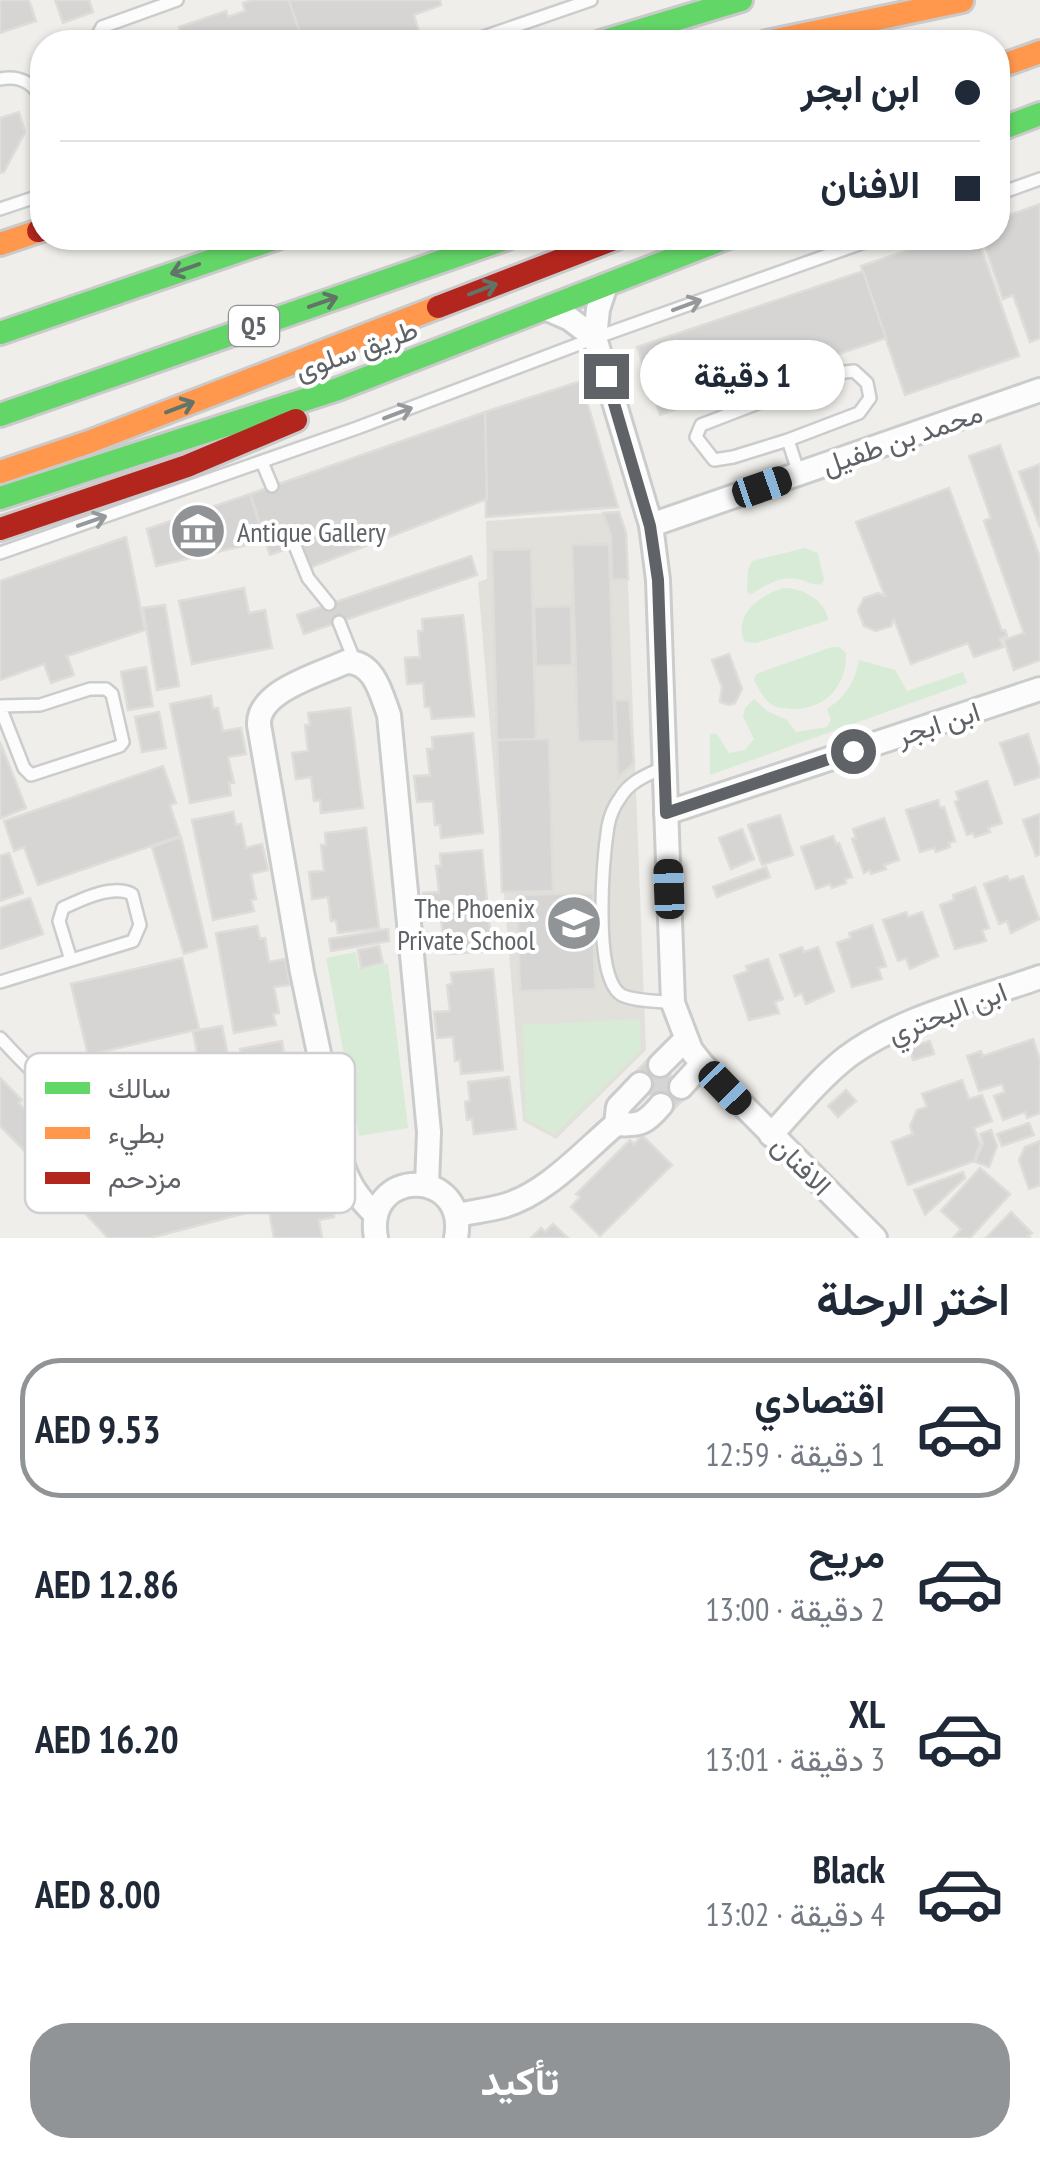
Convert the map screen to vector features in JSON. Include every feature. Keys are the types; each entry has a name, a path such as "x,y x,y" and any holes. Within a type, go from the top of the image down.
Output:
{"main road":[{"path":"641,30 742,0"},
{"path":"825,30 964,1"},
{"path":"878,30 964,1"},
{"path":"1010,63 1040,52"},
{"path":"1010,125 1040,114"},
{"path":"0,244 30,234"},
{"path":"0,333 242,250"},
{"name":"طريق سلوى","path":"0,415 474,250"},
{"path":"0,472 108,435 586,250"},
{"name":"طريق سلوى","path":"0,498 338,389 695,250"},
{"path":"0,529 252,442 298,419 338,389"}],"street":[{"name":"الافنان","path":"606,285 595,338 650,526 658,580 674,1003 686,1038 702,1064 875,1238"},
{"path":"547,309 570,319 595,338"},
{"name":"محمد بن طفيل","path":"650,526 1040,390"},
{"path":"319,1053 258,716 265,704 285,689 346,662 355,662 372,674 389,715 428,1132 427,1185"},
{"name":"ابن ابجر","path":"666,813 1040,689"},
{"name":"ابن البحتري","path":"771,1135 830,1072 866,1045 906,1024 1040,978"},
{"path":"660,1066 686,1038"},
{"path":"682,1086 702,1064"},
{"path":"616,1124 618,1107 640,1084"},
{"path":"376,1226 384,1198 399,1187 418,1184 446,1196 456,1226 521,1198 551,1180 616,1124 643,1122 661,1105"},
{"path":"355,1193 376,1226"}],"lane":[{"path":"100,30 177,0"},
{"path":"504,30 591,0"},
{"path":"0,78 25,80 30,84"},
{"path":"1010,190 1040,179"},
{"path":"0,209 30,199"},
{"path":"0,554 842,250"},
{"path":"854,371 867,383 870,398 859,413 788,440 714,460 696,437 701,425 836,372 854,371"},
{"path":"788,440 798,474"},
{"path":"262,462 272,486"},
{"path":"296,546 308,578 329,604"},
{"path":"338,622 355,662"},
{"path":"90,689 106,689 112,694 123,742 31,774 24,768 0,706 40,705 90,689"},
{"path":"664,768 626,789 608,824 602,948 608,978 618,992 630,998 674,1003"},
{"path":"0,982 133,941 140,924 132,894 120,889 63,908 59,920 71,960"},
{"path":"0,1038 25,1062"}],"shaded area":[{"name":"The Phoenix Private School","path":"619,512 626,533 646,1050 556,1139 523,1121 478,582 487,579 486,521"}],"green space":[{"path":"805,548 818,553 822,584 785,579 750,595 748,570 752,561"},
{"path":"784,588 812,597 823,607 828,620 756,643 745,642 742,623 751,607"},
{"path":"832,647 846,653 843,674 827,698 810,707 776,707 754,680 756,674"},
{"path":"859,660 895,670 907,691 963,672 967,683 710,775 710,734 717,734 729,753 745,750 754,739 743,716 754,699 767,711 787,720 796,732 827,727 831,720 827,709 849,688"},
{"path":"356,952 359,969 388,964 408,1128 359,1136 355,1053 344,1053 326,958"},
{"path":"639,1019 641,1050 555,1134 526,1119 523,1025"}],"building":[{"path":"0,0 29,0 36,21 0,33"},
{"path":"55,0 89,0 93,12 63,23"},
{"path":"289,0 299,30 180,30 179,27 226,11 228,17 245,11 243,3"},
{"path":"289,0 440,0 441,5 414,15 418,30 299,30"},
{"path":"19,112 25,132 0,173 0,118"},
{"path":"1040,204 1040,338 1030,342 1013,295 1003,299 986,250 1010,250 1010,215"},
{"path":"908,250 982,250 1019,356 905,395 861,266"},
{"path":"863,271 886,338 660,415 637,347"},
{"path":"581,381 618,507 486,517 485,412"},
{"path":"485,412 487,499 309,568 301,544 270,555 250,494"},
{"path":"1000,445 1040,558 1040,660 1014,670 1004,640 1024,633 984,521 991,518 969,456"},
{"path":"1040,464 1040,527 1019,472"},
{"path":"949,488 1007,636 1000,639 1003,647 974,657 968,643 911,664 894,619 891,626 876,631 864,626 858,610 864,598 878,593 885,596 856,522"},
{"path":"250,494 265,541 156,566 147,529"},
{"path":"619,512 626,533 628,579 612,580 611,536 603,513"},
{"path":"126,537 145,630 67,656 74,675 51,683 44,664 0,680 0,581"},
{"path":"609,544 615,741 578,742 572,545"},
{"path":"531,549 536,739 497,740 492,550"},
{"path":"471,556 477,575 304,634 297,615"},
{"path":"244,588 249,613 265,610 272,648 192,664 179,601"},
{"path":"165,605 179,686 157,690 143,608"},
{"path":"571,606 572,665 536,666 534,607"},
{"path":"463,615 474,716 432,719 430,707 425,707 423,683 407,684 405,658 420,657 418,631 423,631 422,619"},
{"path":"729,654 742,689 735,703 729,705 720,702 722,687 712,660"},
{"path":"146,667 153,706 128,710 121,672"},
{"path":"211,696 223,731 241,728 246,754 228,757 234,783 229,783 231,795 190,803 170,704"},
{"path":"615,700 629,700 634,763 618,777"},
{"path":"350,708 363,808 321,813 320,800 314,801 311,777 296,779 292,753 308,751 308,713"},
{"path":"159,712 166,748 142,752 135,717"},
{"path":"473,733 483,833 441,838 440,825 435,825 433,801 417,802 414,776 430,775 427,749 433,749 432,737"},
{"path":"1028,734 1040,777 1015,785 1000,743"},
{"path":"549,739 553,891 502,892 497,740"},
{"path":"0,742 26,808 1,818 0,815"},
{"path":"163,766 176,803 170,805 180,836 38,885 24,847 14,851 4,821"},
{"path":"987,781 1002,823 988,828 990,832 975,837 973,833 967,835 955,802 959,800 956,792"},
{"path":"938,800 955,841 936,852 934,848 920,852 906,810"},
{"path":"233,812 236,825 241,824 246,848 262,844 268,870 251,874 254,911 213,920 192,820"},
{"path":"1040,814 1040,854 1036,856 1023,820"},
{"path":"780,815 793,855 762,865 748,825"},
{"path":"884,818 899,860 884,865 886,869 864,873 852,839 856,838 853,829"},
{"path":"366,828 379,928 338,933 336,920 331,921 328,897 312,899 309,872 324,871 321,845 326,845 325,833"},
{"path":"742,829 754,859 731,869 719,838"},
{"path":"833,836 852,877 832,888 830,884 816,889 801,847"},
{"path":"181,837 207,947 184,954 152,847"},
{"path":"482,850 492,951 450,954 441,918 426,920 423,893 439,892 436,866 441,866 440,854"},
{"path":"9,853 23,893 0,901 0,856"},
{"path":"766,867 770,877 717,897 713,887"},
{"path":"1007,876 1009,881 1023,876 1039,919 1011,933 1007,921 999,924 984,884"},
{"path":"975,887 989,928 982,930 986,941 955,949 940,905"},
{"path":"593,893 595,989 520,991 517,895"},
{"path":"30,898 43,934 0,949 0,908"},
{"path":"906,912 908,917 922,912 938,956 910,969 906,958 898,961 883,920"},
{"path":"872,925 886,966 878,968 882,979 852,987 837,943 851,938 849,933"},
{"path":"257,926 260,939 265,938 269,962 285,959 290,985 274,987 279,1013 273,1014 276,1025 234,1033 216,933"},
{"path":"388,929 389,941 331,951 329,939"},
{"path":"379,946 383,963 361,968 358,950"},
{"path":"802,947 804,952 818,947 834,991 806,1004 802,993 795,996 780,955"},
{"path":"182,958 199,1029 88,1053 71,984"},
{"path":"768,959 783,999 775,1002 779,1013 749,1020 734,976 748,971 746,966"},
{"path":"493,969 503,1070 461,1074 460,1060 455,1061 453,1037 437,1038 434,1012 450,1011 447,985 452,984 451,973"},
{"path":"222,1026 227,1053 197,1053 193,1031"},
{"path":"1033,1039 1040,1060 1040,1113 1027,1118 1025,1112 1003,1120 994,1096 1005,1092 1002,1084 979,1091 967,1056 981,1051 983,1056"},
{"path":"282,1041 284,1053 241,1053 240,1049"},
{"path":"930,1041 934,1054 913,1060 909,1047"},
{"path":"651,1056 689,1094 669,1114 632,1076"},
{"path":"509,1077 516,1129 474,1134 472,1119 467,1120 468,1082"},
{"path":"0,1078 22,1100 19,1103 25,1109 25,1151 0,1126"},
{"path":"962,1080 969,1099 982,1095 992,1121 974,1128 980,1144 974,1161 908,1185 892,1142 913,1134 910,1126 917,1110 927,1107 922,1094"},
{"path":"846,1090 856,1101 838,1117 828,1106"},
{"path":"1029,1123 1034,1135 1002,1146 997,1134"},
{"path":"991,1130 997,1146 989,1167 975,1162 983,1143 980,1134"},
{"path":"642,1135 672,1165 600,1236 571,1207 580,1197 576,1194 630,1140 634,1144"},
{"path":"1040,1141 1040,1185 1029,1189 1019,1160 1025,1147"},
{"path":"980,1168 1010,1194 970,1238 956,1238 961,1229 941,1211"},
{"path":"963,1172 965,1178 925,1215 914,1190"},
{"path":"1011,1212 1032,1233 1030,1238 986,1238"},
{"path":"85,1213 246,1213 150,1238 108,1238"},
{"path":"269,1213 333,1213 334,1217 319,1220 322,1238 274,1238"},
{"path":"553,1224 568,1238 531,1238 541,1228 545,1232"}],"traffic: fast":[{"path":"641,30 741,0"},
{"path":"1010,125 1040,114"},
{"path":"0,333 242,250"},
{"path":"0,415 474,250"},
{"path":"0,498 338,389 695,250"}],"traffic: slow":[{"path":"824,30 962,1"},
{"path":"1010,63 1040,52"},
{"path":"0,244 30,234"},
{"path":"0,472 89,442 438,307"}],"traffic: jam":[{"path":"438,307 586,250"},
{"path":"0,529 187,466 296,420"}],"place":[{"name":"Antique Gallery","path":"198,531"},
{"name":"The Phoenix Private School","path":"574,923"}],"route":[{"path":"606,376 650,526 658,580 666,813 853,751"}]}
